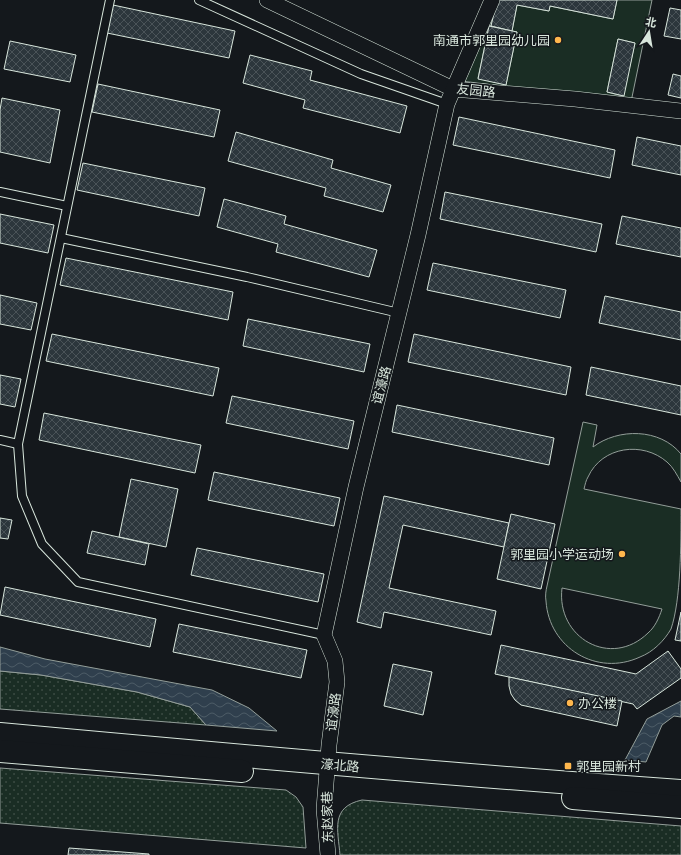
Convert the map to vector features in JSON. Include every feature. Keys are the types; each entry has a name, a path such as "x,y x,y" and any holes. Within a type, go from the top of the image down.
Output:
{"street":[{"name":"友园路","path":"267,0 453,89 575,99 681,111"},
{"name":"谊濠路","path":"327,771 337,682 335,661 324,635 356,487 418,235 447,104 492,0"},
{"name":"濠北路","path":"0,734 327,771 681,807"},
{"name":"濠北路","path":"0,751 327,771 555,782 681,791"},
{"name":"东赵家巷","path":"327,771 324,809 328,855"}],"lane":[{"path":"110,0 18,444 22,496 24,503 42,544 78,582 324,635"},
{"path":"199,0 361,74 447,104"},
{"path":"0,192 68,206"},
{"path":"61,238 247,277 399,313"},
{"path":"0,440 18,444"}],"green space":[{"name":"南通市郭里园幼儿园","path":"497,0 491,26 489,26 478,78 506,85 517,32 512,31 517,5 549,11 550,6 613,19 617,0 652,0 631,102 453,80","holes":["618,39 635,43 623,96 607,92"]},
{"path":"583,422 597,425 593,447 614,436 626,434 651,435 672,445 681,454 681,482 675,471 667,462 657,455 635,449 613,453 603,459 594,467 587,478 584,489 681,509 679,587 671,629 662,642 654,649 645,655 624,662 608,663 592,660 578,654 566,645 556,632 549,618 546,593","holes":["562,588 662,609 653,628 633,643 618,648 603,648 589,643 577,634 568,621 562,606"]},
{"path":"0,671 41,675 137,692 190,707 206,725 0,709"},
{"path":"0,768 286,790 296,797 303,807 306,848 0,823"},
{"path":"362,800 681,826 681,855 340,855 338,821 340,814 352,803"}],"water":[{"path":"0,647 45,659 212,690 249,708 277,731 206,725 190,707 137,692 41,675 0,671"},
{"path":"681,701 681,717 674,716 662,725 646,762 625,760 647,719"}],"building":[{"path":"497,0 617,0 613,19 550,6 549,11 517,5 512,31 491,26"},
{"path":"113,5 235,31 229,58 107,33"},
{"path":"670,8 681,10 681,39 664,36"},
{"path":"489,26 517,32 506,85 478,79"},
{"path":"618,39 635,43 624,96 607,92"},
{"path":"10,41 76,55 70,82 4,69"},
{"path":"250,55 312,71 310,80 407,106 400,133 303,108 305,100 243,83"},
{"path":"673,74 681,76 681,98 668,95"},
{"path":"98,84 220,110 214,137 92,112"},
{"path":"2,98 60,110 50,163 0,152 0,110"},
{"path":"459,117 615,150 610,178 453,145"},
{"path":"236,132 333,160 331,168 391,185 383,212 324,196 326,188 228,161"},
{"path":"637,137 681,146 681,175 632,165"},
{"path":"83,163 205,188 199,216 77,190"},
{"path":"445,192 602,224 596,252 440,219"},
{"path":"224,199 286,216 284,224 377,250 369,277 276,252 278,244 217,227"},
{"path":"0,214 54,225 48,253 0,243"},
{"path":"622,216 681,228 681,257 616,244"},
{"path":"66,258 233,292 228,320 60,285"},
{"path":"433,263 566,290 560,318 427,290"},
{"path":"0,295 37,303 31,330 0,324"},
{"path":"605,296 681,312 681,340 599,323"},
{"path":"248,319 370,344 364,372 243,346"},
{"path":"52,334 219,368 213,396 46,361"},
{"path":"414,334 571,367 566,395 408,362"},
{"path":"591,367 681,386 681,415 586,395"},
{"path":"0,375 21,379 15,407 0,404"},
{"path":"232,396 354,421 348,449 226,423"},
{"path":"397,405 554,438 549,465 392,432"},
{"path":"44,413 201,445 195,473 39,440"},
{"path":"214,472 340,498 334,526 208,500"},
{"path":"131,479 178,489 166,547 119,537"},
{"path":"384,496 509,523 504,547 403,525 389,588 496,611 491,635 384,612 381,628 357,622"},
{"path":"511,514 555,524 541,589 497,579"},
{"path":"0,518 12,520 8,539 0,538"},
{"path":"92,531 149,544 145,565 87,553"},
{"path":"197,548 324,574 318,602 191,575"},
{"path":"5,587 156,619 150,647 0,615"},
{"path":"681,612 681,641 675,640"},
{"path":"179,624 307,650 301,678 173,652"},
{"path":"501,645 636,674 668,651 681,669 681,678 637,709 633,704 495,674"},
{"path":"393,664 432,672 423,715 384,706"},
{"name":"办公楼","path":"509,677 622,701 617,726 521,705 511,694"},
{"path":"69,848 149,854 149,855 68,855"}],"place":[{"name":"南通市郭里园幼儿园","path":"558,40"},
{"name":"郭里园小学运动场","path":"622,554"},
{"name":"办公楼","path":"570,703"},
{"name":"郭里园新村","path":"568,766"}]}
